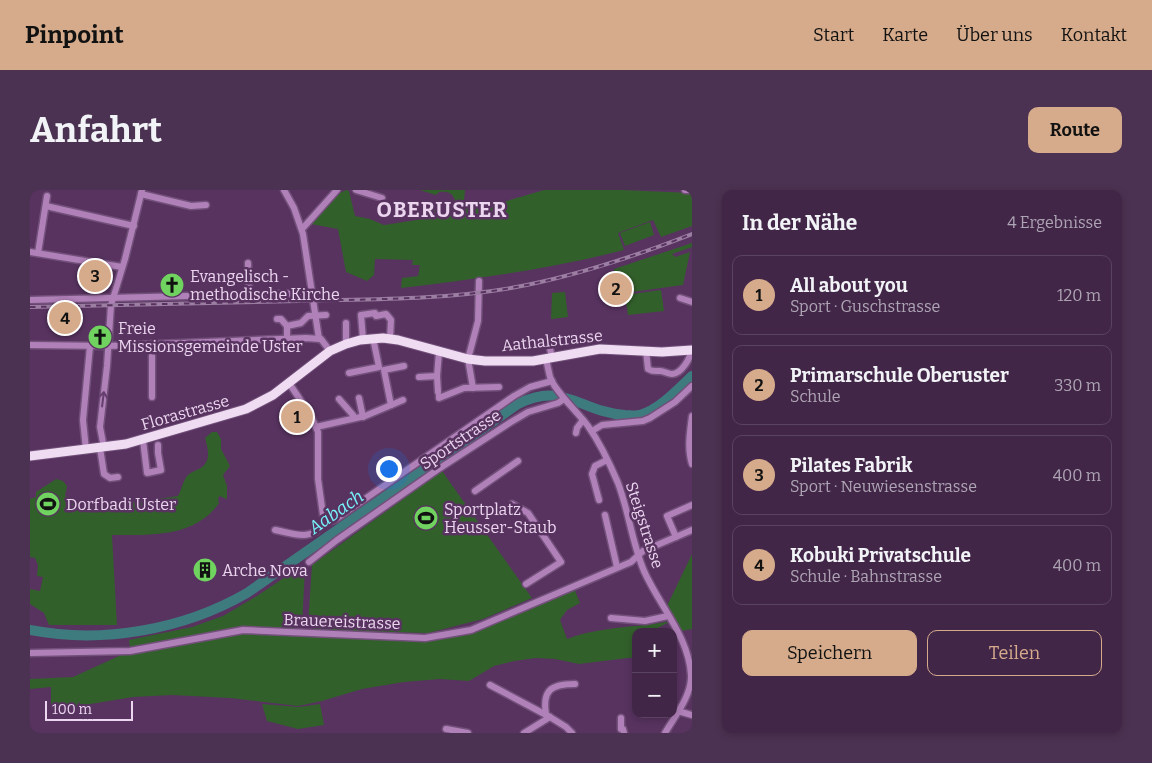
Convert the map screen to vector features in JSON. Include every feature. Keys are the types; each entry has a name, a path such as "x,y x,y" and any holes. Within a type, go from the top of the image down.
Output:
{"main road":[{"name":"Aathalstrasse","path":"330,351 346,344 368,339 390,339 468,359 511,362 549,358 600,349 671,352 692,350"},
{"name":"Florastrasse","path":"30,456 102,448 143,440 157,440 246,410 262,402 330,351"}],"street":[{"path":"284,190 294,208 302,229 318,338"},
{"path":"302,229 337,190"},
{"path":"356,190 382,198"},
{"path":"685,190 692,190"},
{"path":"118,477 110,478 104,474 100,427 111,305 142,192 191,206 206,204"},
{"path":"38,253 47,196"},
{"path":"46,206 134,226"},
{"path":"30,252 122,267"},
{"path":"248,263 250,294"},
{"path":"473,388 468,359 478,321 479,281"},
{"path":"30,300 311,293"},
{"path":"680,298 692,302"},
{"path":"349,373 379,366 360,315 375,313 376,316 386,314 390,320 390,339"},
{"path":"287,326 297,324 308,316 326,315"},
{"path":"277,319 281,319 287,326 287,339"},
{"path":"346,323 346,344"},
{"path":"30,345 108,346 318,338 324,342 330,351"},
{"name":"Steigstrasse","path":"548,339 552,381 564,401 592,431 607,460 619,485 644,572 683,642 690,665 692,676 690,686 665,733"},
{"path":"152,344 152,397"},
{"path":"86,450 83,420 90,346"},
{"path":"646,351 648,369 673,374 679,372 691,355 692,350"},
{"path":"439,352 436,376 439,398 464,388 499,387"},
{"path":"391,406 384,370 404,366"},
{"path":"420,377 436,376"},
{"path":"275,530 295,536 313,533 514,396 530,388 552,381"},
{"path":"289,383 307,409 316,427 318,438 318,479 324,524"},
{"path":"592,431 602,425 643,422 675,402 692,387"},
{"path":"359,398 363,417"},
{"path":"340,399 353,415"},
{"path":"316,427 363,417 403,400"},
{"name":"Sportstrasse","path":"309,562 437,470 511,422 533,410 564,401"},
{"path":"692,416 688,443 692,464"},
{"path":"576,433 583,420"},
{"path":"143,440 147,473 160,470 157,440"},
{"path":"157,440 164,467"},
{"path":"599,500 592,474 595,466 607,460"},
{"path":"475,491 518,461"},
{"path":"512,504 528,514 561,562 526,584"},
{"path":"676,537 667,516 692,505"},
{"path":"605,515 618,567"},
{"name":"Brauereistrasse","path":"30,653 130,651 243,630 425,638 471,630 631,562 643,550 692,530"},
{"path":"612,618 645,621 668,616"},
{"path":"548,716 545,699 549,690 558,685 575,684"},
{"path":"490,685 548,716 572,733"},
{"path":"678,711 692,715"},
{"path":"524,733 548,716"},
{"path":"621,718 621,729 623,729 624,733"},
{"path":"446,729 468,733"}],"green space":[{"path":"346,190 349,191 355,216 370,219 384,225 423,219 424,213 421,210 425,207 434,207 440,212 447,212 447,208 455,200 447,192 439,192 436,195 420,190 465,190 464,200 488,203 503,202 544,190 622,190 692,193 692,226 661,237 653,220 618,233 624,250 569,263 513,273 401,288 402,278 418,276 420,265 412,265 413,260 375,259 374,275 367,281 346,272 338,229 311,224 340,193"},
{"path":"650,222 654,235 625,246 620,233"},
{"path":"692,243 692,247 672,254 675,257 690,252 683,285 617,294 614,269"},
{"path":"661,290 664,311 628,315 625,295"},
{"path":"565,292 568,317 551,319 552,293"},
{"path":"212,432 217,432 221,439 221,449 230,466 223,475 227,486 227,498 220,496 218,498 219,503 209,514 197,523 184,529 156,534 112,535 117,625 49,625 44,613 30,604 30,589 40,591 43,577 37,576 38,565 35,558 30,557 30,499 36,497 36,492 56,479 63,481 67,486 65,496 70,497 73,503 132,503 178,496 188,475 206,463 208,455 205,438"},
{"name":"Sportplatz Heusser-Staub","path":"442,471 532,598 483,619 428,633 315,630 308,624 312,565"},
{"path":"692,554 692,629 677,632 677,628 675,628 667,606"},
{"path":"305,568 302,626 293,630 245,628 130,647 129,640 192,627 223,616 294,571"},
{"path":"573,586 580,603 567,610 560,620 567,639 606,629 671,621 658,628 632,628 632,657 579,664 555,659 536,658 514,661 494,666 469,681 440,679 404,682 362,689 298,706 230,698 172,695 133,697 72,707 51,707 51,687 30,689 30,679 73,677 130,651 243,630 425,638 471,630"},
{"path":"262,704 299,707 320,704 324,725 298,729 267,721"}],"waterway":[{"name":"Aabach","path":"30,630 57,634 113,634 142,631 196,616 222,606 247,593 518,404 534,398 560,397 609,413 640,415 661,404 692,376"}],"railway":[{"path":"30,307 379,299 458,295 511,288 580,272 648,251 692,234"}],"place":[{"name":"Pilates Fabrik","path":"95,276"},
{"name":"Evangelisch - methodische Kirche","path":"172,285"},
{"name":"Primarschule Oberuster","path":"616,289"},
{"name":"Kobuki Privatschule","path":"65,318"},
{"name":"Freie Missionsgemeinde Uster","path":"100,337"},
{"name":"All about you","path":"297,417"},
{"name":"Dorfbadi Uster","path":"48,504"},
{"name":"Sportplatz Heusser-Staub","path":"426,518"},
{"name":"Arche Nova","path":"205,570"}],"district":[{"name":"OBERUSTER","path":"442,210"}]}
